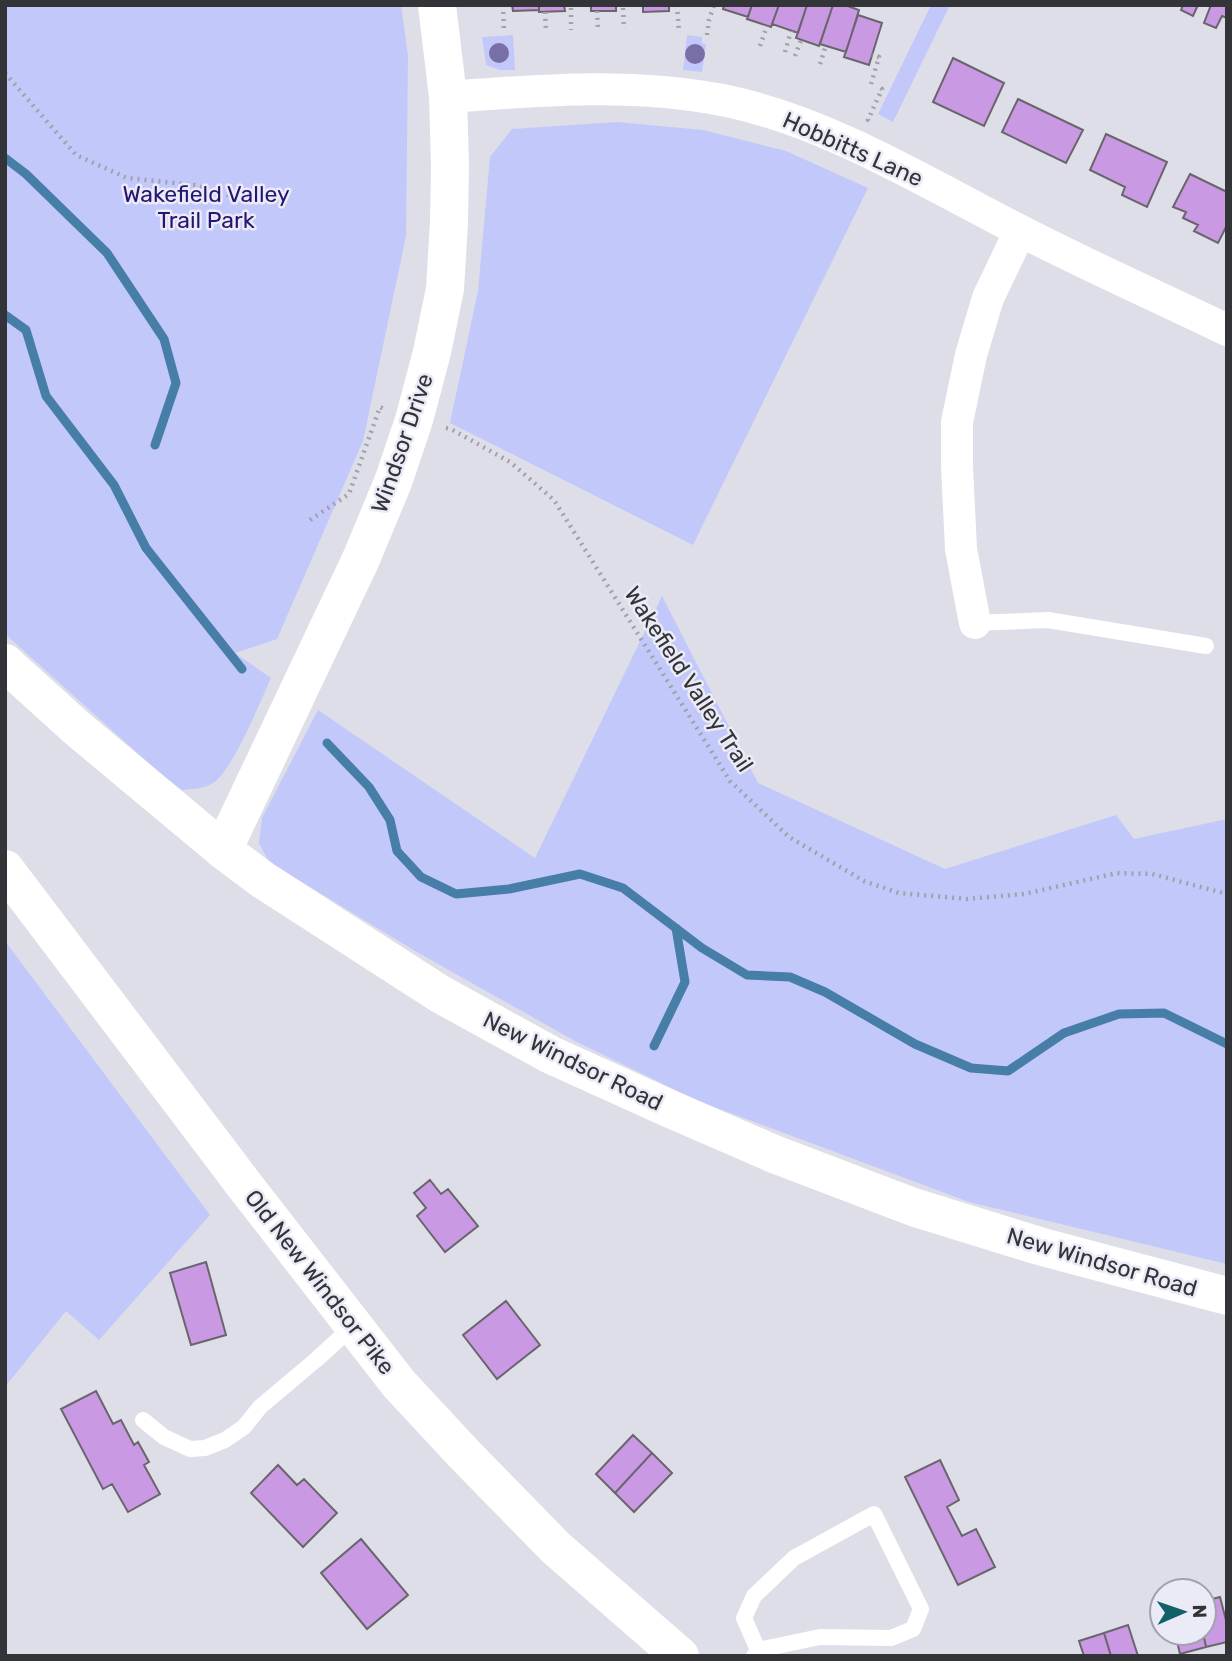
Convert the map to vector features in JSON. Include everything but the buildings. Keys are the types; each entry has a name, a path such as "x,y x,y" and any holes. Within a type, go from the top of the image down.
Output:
{"street":[{"name":"Windsor Drive","path":"223,850 360,559 393,482 414,420 432,352 445,289 450,166 448,97 437,5"},
{"name":"Hobbitts Lane","path":"448,97 624,88 676,92 730,101 788,118 882,158 1020,231 1227,330"},
{"path":"975,623 961,549 957,422 971,355 988,298 1020,231"},
{"name":"New Windsor Road","path":"5,663 78,729 263,880 440,993 551,1055 774,1154 914,1207 1039,1246 1227,1296"},
{"name":"Old New Windsor Pike","path":"5,869 399,1384 556,1548 680,1656"}],"lane":[{"path":"975,623 1048,620 1206,646"},
{"path":"143,1420 164,1437 190,1449 205,1448 225,1440 244,1427 260,1406 353,1326"},
{"path":"874,1514 921,1609 913,1629 891,1638 820,1637 756,1653 744,1618 754,1596 794,1558 874,1514"}],"path":[{"path":"503,5 504,32"},
{"path":"677,5 679,32"},
{"path":"707,35 713,5"},
{"path":"571,8 571,30"},
{"path":"623,8 624,29"},
{"path":"597,11 598,29"},
{"path":"545,12 546,31"},
{"path":"760,46 767,26"},
{"path":"785,52 791,31"},
{"path":"795,55 800,40"},
{"path":"820,64 826,45"},
{"path":"871,85 879,57 872,55"},
{"path":"5,73 76,155 127,178 194,185 253,202"},
{"path":"878,87 882,89 867,120 880,125"},
{"name":"Wakefield Valley Trail","path":"310,520 349,494 380,407 414,420 451,429 510,462 554,500 730,781 789,837 864,881 899,893 967,899 1024,894 1117,873 1152,874 1227,894"}],"green space":[{"name":"Wakefield Valley Trail Park","path":"5,5 401,5 408,56 406,236 363,441 277,639 235,653 271,678 229,765 213,783 202,788 182,790 163,776 5,634"},
{"path":"931,5 950,5 893,122 878,114"},
{"path":"513,35 515,70 500,70 486,65 482,37"},
{"path":"687,35 702,37 702,43 706,44 702,72 683,70"},
{"path":"617,122 703,130 786,151 868,188 693,545 450,423 478,291 490,157 512,129"},
{"path":"662,596 758,783 945,869 1116,815 1134,839 1227,819 1227,1264 969,1202 698,1101 575,1041 415,951 269,862 259,843 262,818 318,710 535,858"},
{"path":"5,941 210,1215 99,1340 66,1311 5,1387"}],"waterway":[{"path":"5,158 26,174 107,253 164,339 176,383 155,445"},
{"path":"5,315 26,330 46,396 114,485 146,548 242,669"},
{"path":"327,743 369,787 390,820 397,851 421,877 456,894 509,889 580,874 623,888 702,948 747,975 790,977 825,992 915,1044 971,1068 1008,1071 1064,1033 1119,1014 1164,1013 1227,1044"},
{"path":"654,1046 685,982 676,928"}]}
